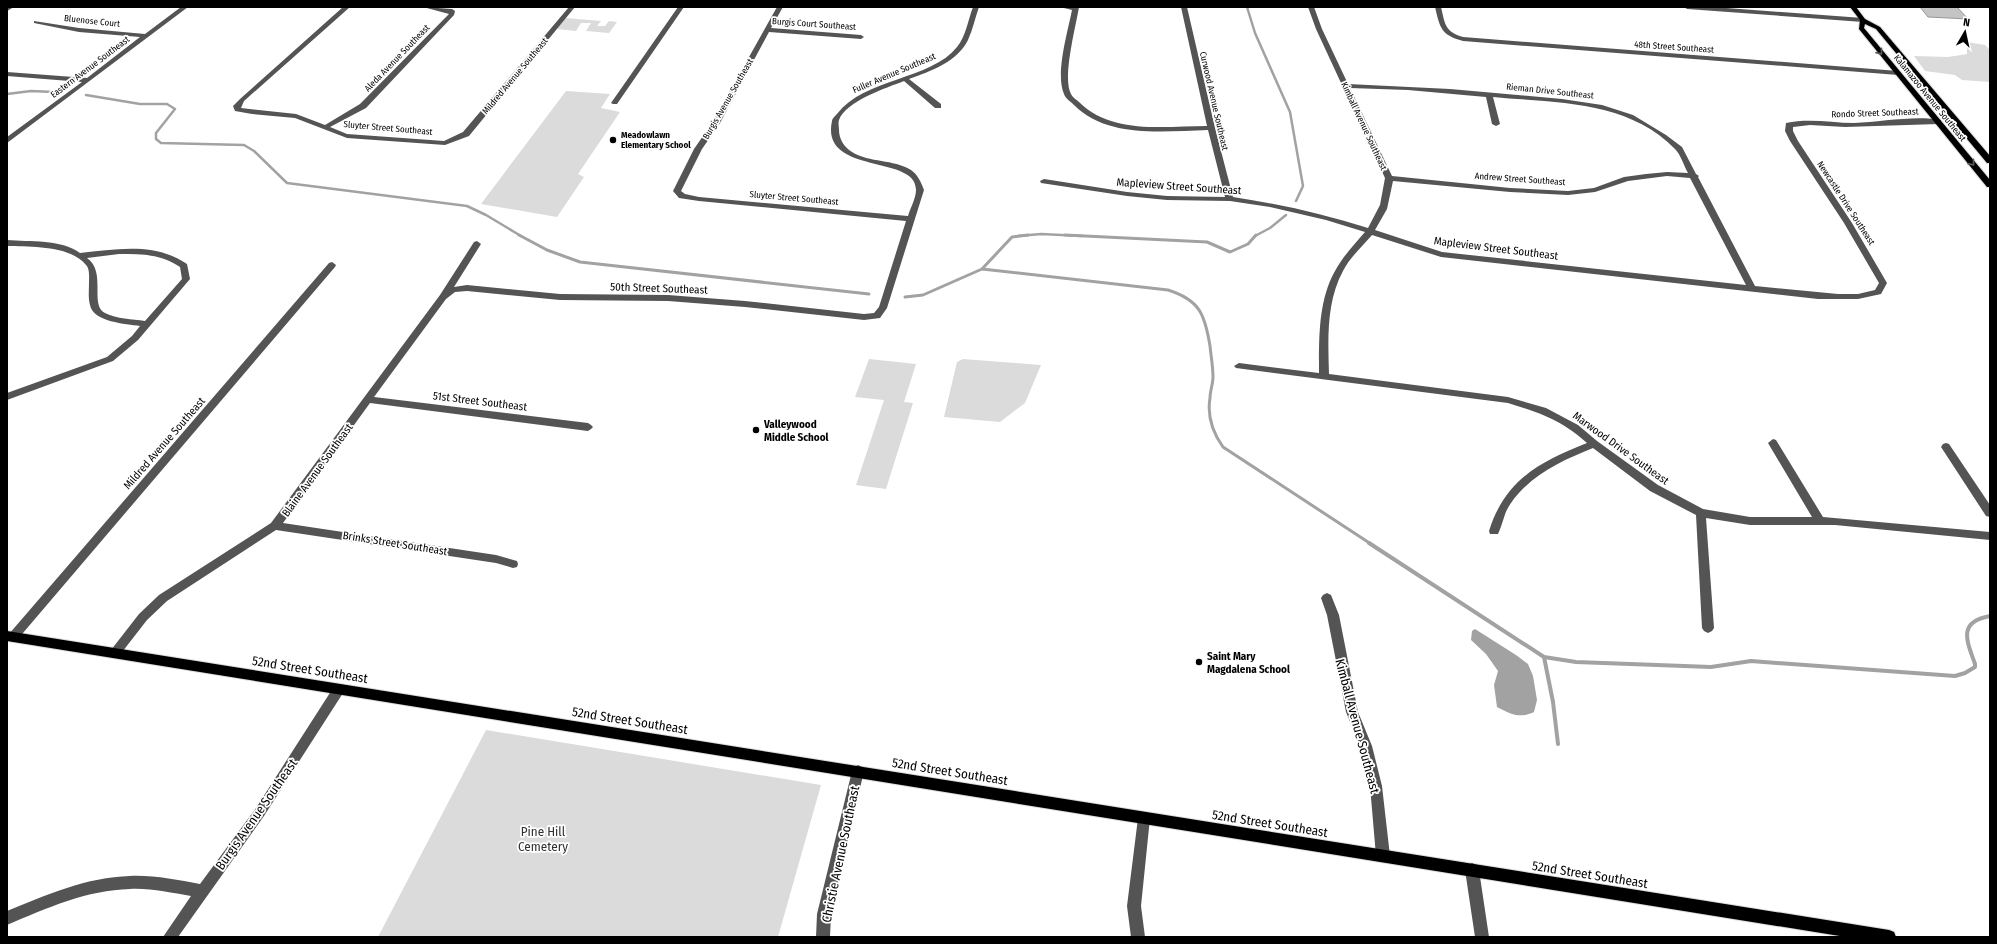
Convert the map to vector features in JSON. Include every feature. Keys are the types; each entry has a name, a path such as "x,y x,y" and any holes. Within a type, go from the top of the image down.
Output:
{"main road":[{"name":"Kalamazoo Avenue Southeast","path":"1853,7 1863,20 1878,28 1989,158"},
{"name":"Kalamazoo Avenue Southeast","path":"1863,20 1861,28 1990,185"},
{"path":"1938,122 1958,130 1989,158"},
{"name":"52nd Street Southeast","path":"10,637 858,771 1889,937"}],"street":[{"path":"7,9 11,7"},
{"name":"Eastern Avenue Southeast","path":"7,141 185,7"},
{"name":"Sluyter Street Southeast","path":"347,7 242,100 237,106 238,109 296,116 326,127 334,133 347,136 431,143 445,143 454,140"},
{"name":"Aleda Avenue Southeast","path":"326,127 363,106 452,14 452,11 444,8 426,7"},
{"name":"Mildred Avenue Southeast","path":"454,140 466,134 572,7"},
{"path":"614,103 681,7"},
{"name":"Burgis Avenue Southeast","path":"677,191 698,149 716,123 780,7"},
{"name":"Fuller Avenue Southeast","path":"877,316 883,308 920,190 916,180 909,173 893,166 862,159 844,149 836,138 834,129 835,120 840,111 856,98 906,80 947,60 959,50 976,7"},
{"path":"1063,7 1076,8 1064,70 1067,94 1081,108 1106,122 1135,128 1211,128"},
{"name":"Curwood Avenue Southeast","path":"1184,7 1211,128 1230,199"},
{"name":"Kimball Avenue Southeast","path":"1311,7 1319,29 1383,168 1390,178 1381,215 1353,250 1339,272 1328,297 1325,319 1324,376"},
{"name":"48th Street Southeast","path":"1438,7 1444,29 1449,35 1472,40 1898,73"},
{"path":"1687,7 1863,20"},
{"name":"Bluenose Court","path":"36,22 73,29 147,36"},
{"name":"Burgis Court Southeast","path":"767,30 861,37"},
{"path":"7,74 88,80"},
{"path":"906,80 938,106"},
{"name":"Rieman Drive Southeast","path":"1346,86 1382,87 1489,95 1586,104 1612,110 1632,117 1660,132 1679,149 1695,176 1752,288"},
{"path":"1489,95 1496,124"},
{"name":"Rondo Street Southeast","path":"1789,125 1809,123 1845,125 1901,121 1938,122"},
{"name":"Newcastle Drive Southeast","path":"1789,125 1789,131 1794,141 1848,223 1879,274 1883,283 1878,292"},
{"name":"Andrew Street Southeast","path":"1390,178 1510,190 1568,193 1595,190 1627,179 1646,176 1667,174 1695,176"},
{"name":"Mapleview Street Southeast","path":"1044,181 1167,198 1230,199 1299,211 1441,254 1843,297 1865,297 1878,292"},
{"name":"Sluyter Street Southeast","path":"677,191 682,196 911,220"},
{"path":"7,243 64,248 78,256 90,264 93,273 94,306 101,315 121,321 148,324"},
{"name":"Blaine Avenue Southeast","path":"115,653 143,616 163,598 276,526 443,297 477,244"},
{"path":"7,397 110,359 148,324 186,279 184,266 176,258 159,254 135,252 78,256"},
{"name":"Mildred Avenue Southeast","path":"10,637 332,265"},
{"name":"50th Street Southeast","path":"443,297 453,290 467,288 560,297 675,298 864,317 877,316"},
{"name":"Marwood Drive Southeast","path":"1239,366 1508,400 1546,411 1576,427 1594,444 1654,488 1701,513 1750,521 1820,521 1990,536"},
{"name":"51st Street Southeast","path":"368,400 588,427"},
{"path":"1772,443 1820,521"},
{"path":"1494,531 1497,517 1514,492 1527,479 1560,457 1594,444"},
{"path":"1946,447 1990,513"},
{"path":"1701,513 1708,628"},
{"name":"Brinks Street Southeast","path":"276,526 496,559 513,564"},
{"name":"Kimball Avenue Southeast","path":"1327,598 1333,615 1352,712 1366,746 1376,786 1383,856"},
{"name":"Burgis Avenue Southeast","path":"170,937 260,812 339,689"},
{"name":"Christie Avenue Southeast","path":"823,937 824,914 858,771"},
{"path":"1138,937 1134,906 1144,818"},
{"path":"1472,870 1482,937"},
{"path":"7,918 61,896 120,882 165,885 202,891"}],"green space":[{"path":"566,18 601,21 597,26 605,26 609,21 617,22 609,33 586,31 591,23 581,23 576,31 557,29"},
{"path":"1967,42 1985,45 1990,50 1990,82 1962,80 1955,75 1925,71 1914,56 1948,57 1967,54"},
{"path":"566,91 610,94 601,108 620,112 578,174 584,177 557,217 481,204"},
{"path":"869,359 916,364 904,402 913,403 886,489 856,485 884,400 855,397"},
{"path":"963,359 1041,365 1025,403 1000,422 944,417 957,362"},
{"name":"Pine Hill Cemetery","path":"486,730 821,785 778,937 378,937"}],"shaded area":[{"path":"1475,629 1528,664 1533,676 1537,700 1534,712 1524,715 1515,715 1497,707 1494,685 1498,671 1486,654 1471,640 1472,631"}],"building":[{"path":"1920,7 1957,7 1968,19 1928,17"}],"waterway":[{"path":"1247,7 1255,33 1290,112 1303,186 1296,201"},
{"path":"7,94 31,91 54,92"},
{"path":"86,95 140,104 167,104 175,109 156,133 156,139 161,143 244,145 254,151 287,183 467,206 486,215 521,236"},
{"path":"1255,236 1270,228 1286,215"},
{"path":"1025,235 1041,234 1082,236"},
{"path":"519,235 547,250 580,262 869,294"},
{"path":"982,269 1012,237 1025,235"},
{"path":"1018,236 1025,235"},
{"path":"1065,235 1207,242 1230,252 1248,244 1255,236"},
{"path":"905,297 923,295 982,269"},
{"path":"982,269 1168,290 1187,299 1199,310 1206,326 1213,373 1209,411 1216,436 1223,447 1371,544"},
{"path":"1369,543 1544,657"},
{"path":"1544,657 1576,662 1711,667 1751,661 1955,676 1965,673 1975,667 1969,648 1967,634 1973,623 1990,616"},
{"path":"1544,657 1553,702 1558,744"}],"place":[{"name":"Meadowlawn Elementary School","path":"613,140"},
{"name":"Valleywood Middle School","path":"756,430"},
{"name":"Saint Mary Magdalena School","path":"1199,662"}]}
